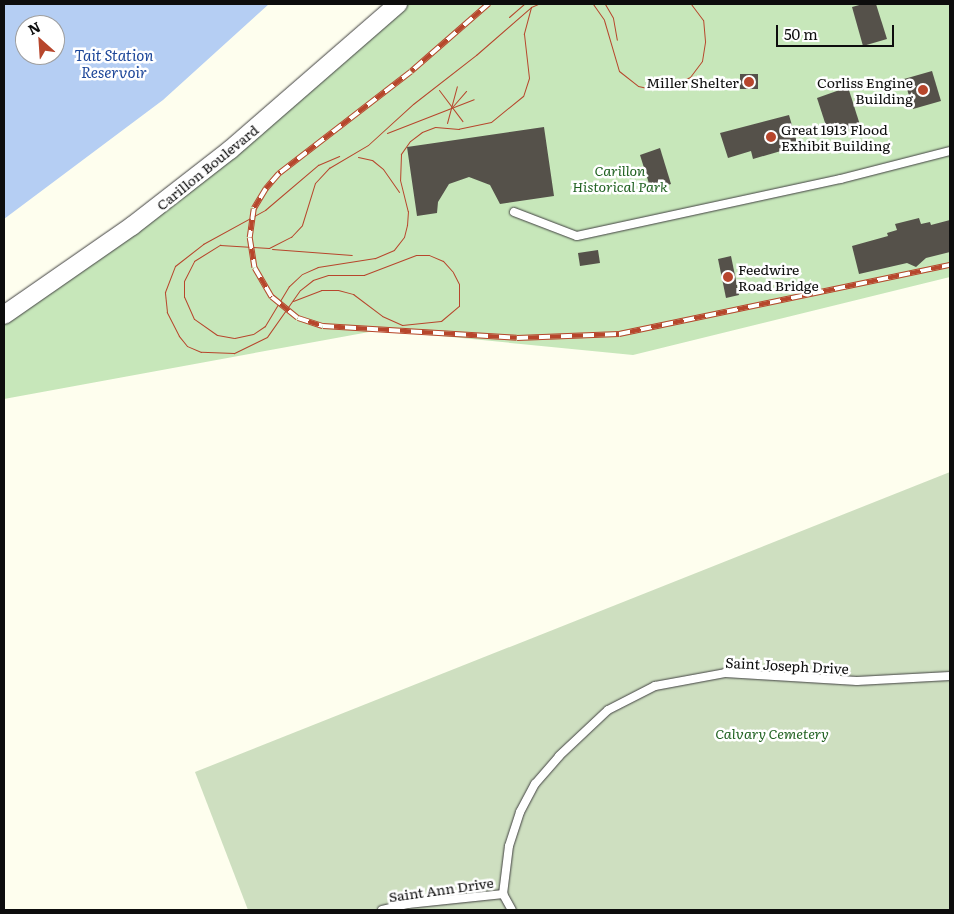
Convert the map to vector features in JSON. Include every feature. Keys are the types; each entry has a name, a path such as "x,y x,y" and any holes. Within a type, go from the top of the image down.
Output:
{"street":[{"name":"Carillon Boulevard","path":"4,315 124,231 230,150 398,4"}],"lane":[{"path":"514,212 577,236 841,179 950,151"},
{"name":"Saint Joseph Drive","path":"503,894 509,846 520,812 535,784 559,756 608,710 656,686 725,673 857,681 950,676"},
{"path":"503,894 512,910"},
{"name":"Saint Ann Drive","path":"382,910 408,904 503,894"}],"green space":[{"name":"Carillon Historical Park","path":"398,4 950,4 950,277 633,355 380,330 4,399 4,315 48,285"},
{"name":"Calvary Cemetery","path":"950,472 950,910 248,910 195,772"}],"water":[{"name":"Tait Station Reservoir","path":"4,4 269,4 163,100 4,219"}],"building":[{"path":"863,4 876,4 887,39 863,46 852,7"},
{"name":"Corliss Engine Building","path":"932,71 941,101 913,109 904,79"},
{"name":"Miller Shelter","path":"740,74 758,74 758,89 740,89"},
{"path":"848,87 860,125 829,135 817,98"},
{"name":"Great 1913 Flood Exhibit Building","path":"789,115 798,146 753,159 751,151 728,158 720,133"},
{"path":"544,127 554,196 500,204 490,185 469,177 449,184 438,202 437,213 417,216 407,147"},
{"path":"660,148 671,184 651,190 640,155"},
{"path":"919,218 921,224 930,222 931,225 950,220 950,252 926,258 916,267 907,263 859,274 852,246 888,236 887,233 897,230 895,224"},
{"path":"598,250 600,263 580,266 578,253"},
{"name":"Feedwire Road Bridge","path":"731,256 739,295 726,298 718,259"}],"tram line":[{"path":"509,17 524,4"},
{"path":"531,7 524,34 529,78 523,96 491,122 459,129 435,127 422,132 410,141 401,154 400,180 408,211 407,225 404,237 394,250 375,258 318,267 302,274 289,286 265,326 253,334 234,338 217,335 194,319 184,297 184,281 194,261 220,245 269,248 291,237 302,225 315,183 329,168 368,145 413,104 476,55 531,7 538,4"},
{"path":"593,4 604,20 619,71 638,86 652,89 670,86 690,77 702,61 705,41 703,20 691,4"},
{"path":"605,4 613,18 617,40"},
{"path":"447,123 457,86"},
{"path":"439,90 462,121"},
{"path":"453,106 466,91"},
{"path":"387,133 474,99"},
{"path":"293,301 321,290 338,290 353,294 382,316 402,325 441,321 459,306 459,284 453,272 443,261 429,255 416,255 364,275 328,275 313,280 300,290 267,337 234,353 201,352 187,346 179,336 167,312 165,292 175,266 203,244 265,210 318,165 339,156"},
{"path":"358,157 372,160 383,169 399,192"},
{"path":"272,249 352,255"}],"railway":[{"path":"489,4 411,72 279,174 266,189 254,209 250,238 255,268 272,297 298,318 323,326 517,338 619,334 950,265"}],"place":[{"name":"Miller Shelter","path":"749,82"},
{"name":"Corliss Engine Building","path":"923,90"},
{"name":"Great 1913 Flood Exhibit Building","path":"771,137"},
{"name":"Feedwire Road Bridge","path":"728,277"}]}
